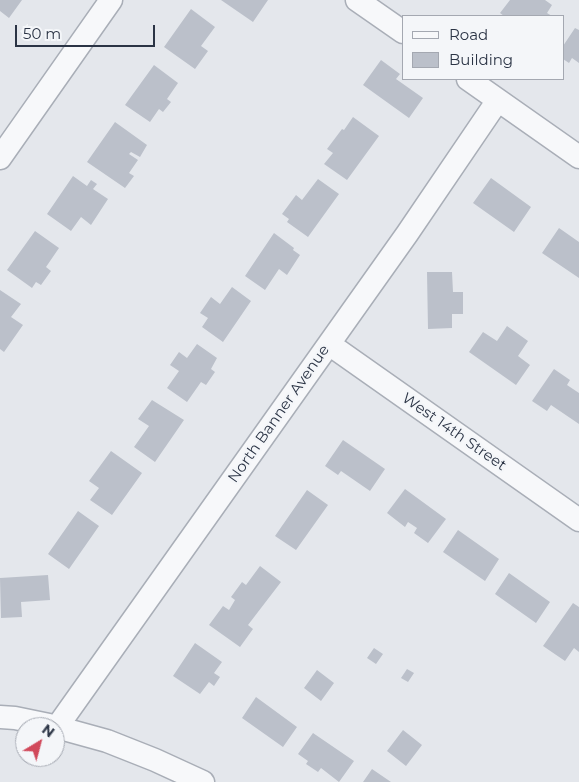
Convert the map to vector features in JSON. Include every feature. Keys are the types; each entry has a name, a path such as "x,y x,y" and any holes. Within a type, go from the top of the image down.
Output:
{"street":[{"path":"0,158 112,0"},
{"path":"357,0 402,31"},
{"path":"469,80 579,157"},
{"name":"North Banner Avenue","path":"64,717 329,344 498,100"},
{"name":"West 14th Street","path":"329,344 579,520"},
{"path":"0,717 15,718"},
{"path":"65,729 124,746 187,773 203,782"}],"building":[{"path":"0,0 22,0 9,18 0,11"},
{"path":"221,0 268,0 253,22"},
{"path":"510,0 545,0 552,5 547,13 550,15 503,15 500,13"},
{"path":"191,9 215,27 201,46 208,51 195,69 164,47"},
{"path":"575,28 579,30 579,63 572,58 569,63 564,60 564,44"},
{"path":"381,60 400,74 396,79 423,98 409,118 363,85"},
{"path":"154,65 178,83 167,99 171,102 163,112 159,109 150,122 125,105"},
{"path":"353,117 379,136 347,180 324,164 333,153 327,149"},
{"path":"115,122 147,145 140,157 131,152 129,154 138,160 129,173 134,176 125,188 87,162"},
{"path":"73,176 87,186 91,180 97,184 93,189 108,199 91,225 81,217 71,231 47,214"},
{"path":"491,178 531,207 514,232 473,203"},
{"path":"318,179 339,194 308,237 287,222 289,219 282,214 296,195 302,200"},
{"path":"559,228 579,242 579,278 542,253"},
{"path":"35,231 59,248 46,267 51,271 41,285 36,282 32,288 7,270"},
{"path":"274,233 300,255 287,275 279,269 265,290 245,276"},
{"path":"427,272 452,272 453,292 463,292 463,314 452,314 452,328 428,329"},
{"path":"232,287 251,301 223,342 202,327 208,318 200,313 211,297 220,304"},
{"path":"0,290 21,304 11,317 23,325 4,352 0,349"},
{"path":"507,326 528,341 518,356 530,365 516,385 469,352 483,332 497,341"},
{"path":"197,344 217,358 211,369 215,372 206,385 201,382 187,402 167,388 179,371 170,365 179,352 187,358"},
{"path":"554,369 570,380 567,385 579,393 579,424 551,405 547,411 532,401"},
{"path":"152,400 184,420 155,462 134,447 149,426 138,419"},
{"path":"343,440 385,469 370,491 341,471 338,475 325,466"},
{"path":"111,451 142,473 112,515 90,500 99,488 89,481"},
{"path":"405,489 446,519 428,543 414,533 417,528 408,522 405,527 387,513"},
{"path":"307,490 328,505 296,550 275,536"},
{"path":"78,511 99,526 69,569 48,554"},
{"path":"458,530 499,559 485,581 443,552"},
{"path":"260,566 281,582 248,625 253,629 240,647 209,625 223,606 229,610 235,600 231,597 242,582 246,585"},
{"path":"509,573 550,602 536,623 495,594"},
{"path":"48,575 50,600 21,602 22,617 1,618 0,578"},
{"path":"573,603 579,607 579,652 574,648 565,661 543,646"},
{"path":"195,643 222,662 214,673 220,677 214,686 209,682 200,694 173,676"},
{"path":"374,648 383,654 376,664 367,658"},
{"path":"407,669 414,673 408,682 401,678"},
{"path":"317,670 334,683 321,701 304,688"},
{"path":"256,697 297,727 283,747 242,718"},
{"path":"403,730 422,745 406,766 387,751"},
{"path":"313,733 354,761 339,782 321,768 318,772 306,764 308,761 298,754"},
{"path":"372,769 391,782 363,782"}]}
